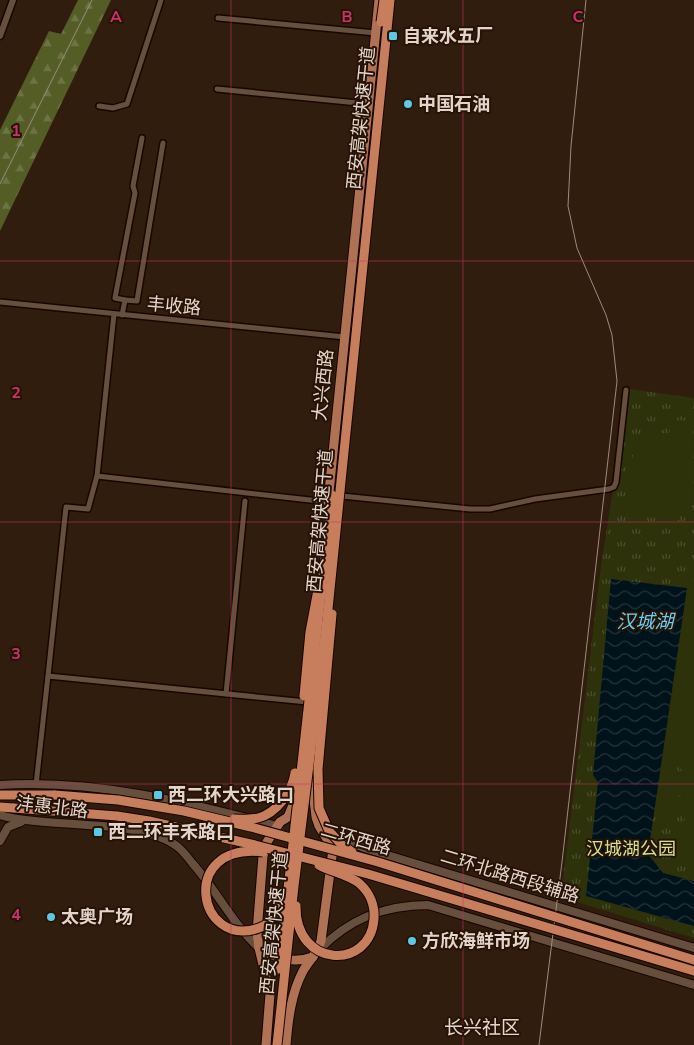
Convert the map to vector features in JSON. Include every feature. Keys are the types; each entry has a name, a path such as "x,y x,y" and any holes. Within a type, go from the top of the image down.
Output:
{"highway":[{"name":"西安高架快速干道","path":"271,1045 288,878 330,551 384,0"},
{"name":"西安高架快速干道","path":"277,1045 392,0"},
{"path":"184,811 225,819 256,818 280,804 289,790 294,778 310,632 330,551"},
{"path":"330,551 332,632 318,769 319,808 328,830 342,845 357,854 378,862"},
{"name":"二环西路","path":"0,795 55,795 118,800 184,811 251,827 378,862 694,960"},
{"name":"二环西路","path":"0,807 149,820 368,874 694,971"},
{"path":"288,878 280,909 272,919 257,929 241,930 223,925 215,918 206,901 204,889 208,875 216,863 225,857 248,850 299,856 353,880 366,892 373,905 374,915 373,925 366,942 351,952 337,955 319,952 312,947 306,942 297,924 294,886"}],"main road":[{"name":"大兴西路","path":"266,1045 270,994 259,948 258,920 263,856 266,842 277,826 288,817 296,804 379,0"},
{"name":"大兴西路","path":"319,826 314,808 313,790 392,0"},
{"name":"沣惠北路","path":"0,785 110,789 173,800 277,826"},
{"name":"沣惠北路","path":"0,815 31,821 122,829 159,836 179,848 218,894 248,938 259,948"},
{"path":"0,841 8,827 31,821"},
{"path":"277,826 294,821 319,826 333,848 316,954"},
{"name":"二环北路西段辅路","path":"319,826 351,844 694,948"},
{"path":"286,1045 293,995 304,970 316,954 334,934 352,922 407,906 428,906 694,985"},
{"path":"259,948 273,958 299,962 316,954"}],"street":[{"path":"0,36 13,0"},
{"path":"98,106 113,108 127,104 162,0"},
{"path":"218,18 376,33"},
{"path":"217,89 368,104"},
{"path":"142,138 133,186 135,193 115,298 136,301 164,143"},
{"path":"122,315 125,300"},
{"name":"丰收路","path":"0,302 345,337"},
{"path":"36,785 66,507 88,509 97,476 114,314"},
{"path":"342,496 470,510 490,509 535,499 609,489 614,487 616,482 626,390"},
{"path":"97,476 328,502"},
{"path":"226,694 244,501"},
{"path":"48,676 307,702"}],"green space":[{"path":"78,0 111,0 0,231 0,130 49,31 61,34"},
{"name":"汉城湖公园","path":"629,389 694,398 694,938 561,897 601,566"},
{"path":"693,390 694,505 681,504 679,520 624,515 636,437 642,434 669,433 673,420 690,421"},
{"path":"687,577 694,581 694,722 672,737 669,752 679,775 680,788 682,771 675,756 673,743 680,735 694,725 694,866 670,848 680,833 684,822 680,793 669,809 662,809 659,814 653,814 663,735 674,685"}],"water":[{"name":"汉城湖","path":"611,579 687,588 648,854 663,873 694,881 694,926 586,896 598,782 593,775"}],"railway":[{"path":"0,184 92,0"},
{"path":"539,1045 617,381 612,335 606,315 577,248 568,206 571,146 586,0"}],"place":[{"name":"自来水五厂","path":"393,36"},
{"name":"中国石油","path":"408,104"},
{"name":"西二环大兴路口","path":"158,795"},
{"name":"西二环丰禾路口","path":"98,832"},
{"name":"太奥广场","path":"51,917"},
{"name":"方欣海鲜市场","path":"412,941"}],"district":[{"name":"长兴社区","path":"482,1028"}]}
